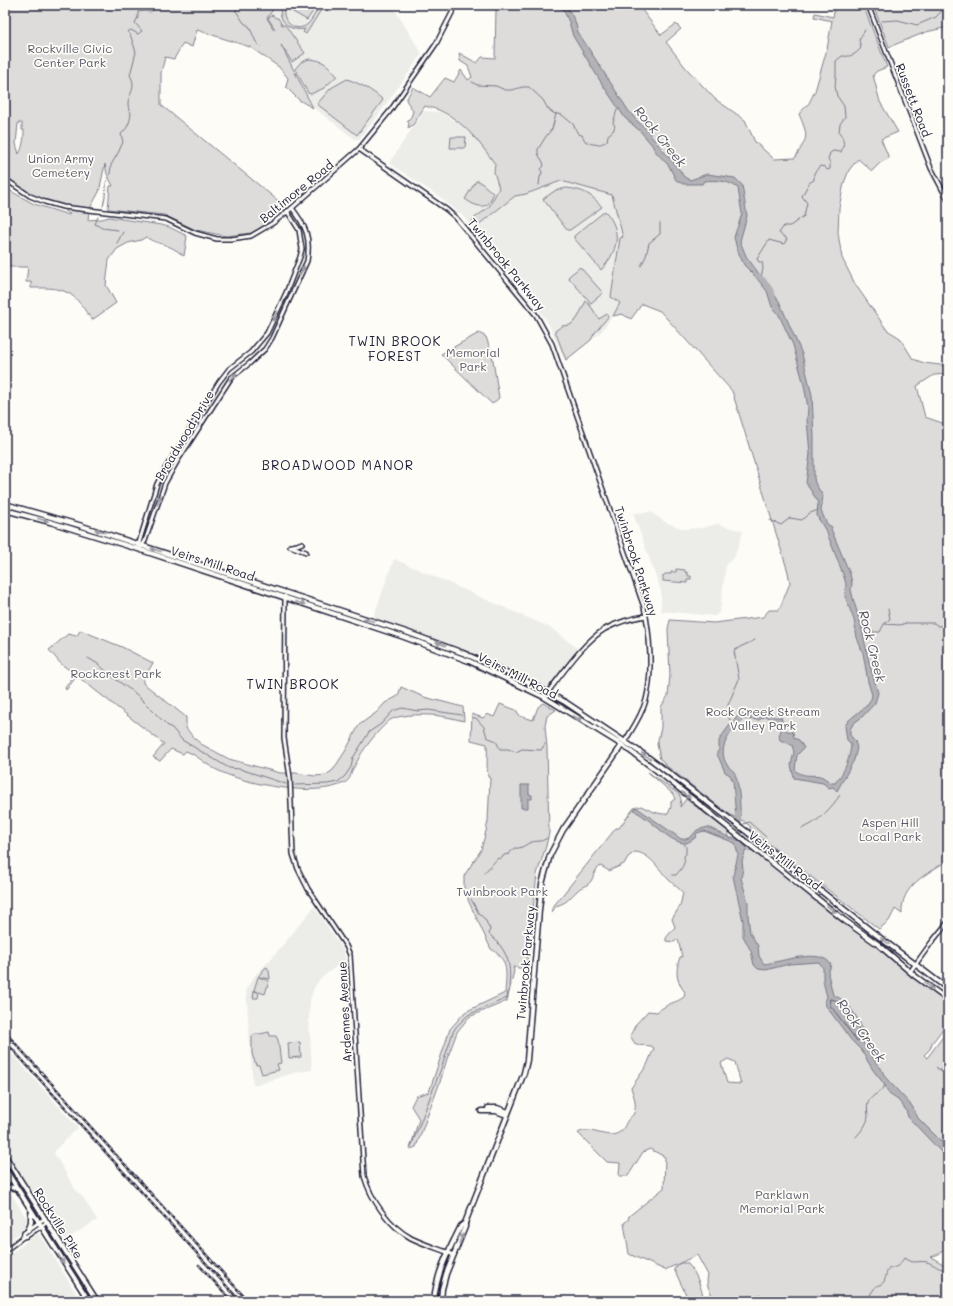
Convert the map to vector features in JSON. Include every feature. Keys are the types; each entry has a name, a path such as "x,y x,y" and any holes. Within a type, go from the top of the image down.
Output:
{"main road":[{"name":"Veirs Mill Road","path":"5,504 142,545 404,637 469,661 544,697 622,745 878,945 910,972 948,1000"},
{"name":"Veirs Mill Road","path":"5,510 50,522 406,632 475,658 521,678 566,702 655,762 948,989"},
{"path":"404,637 406,632"},
{"name":"Twinbrook Parkway","path":"441,1301 445,1280 465,1227 465,1223 528,1060 542,884 550,856 563,830 624,741"},
{"path":"488,1108 497,1108 508,1114"},
{"path":"481,1111 496,1111 508,1114"},
{"name":"Rockville Pike","path":"5,1156 97,1301"},
{"name":"Rockville Pike","path":"5,1169 89,1301"},
{"path":"9,1175 8,1182 5,1187 16,1188"},
{"path":"28,1230 31,1222 30,1209"},
{"name":"Twinbrook Parkway","path":"434,1301 438,1278 461,1226 465,1223"}],"street":[{"name":"Baltimore Road","path":"5,180 30,196 63,208 166,219 195,233 217,239 251,236 273,223 292,208 359,149 390,111 436,44 456,5"},
{"name":"Russett Road","path":"868,5 930,168 948,200"},
{"name":"Twinbrook Parkway","path":"359,149 456,218 525,301 541,323 554,351 646,616 650,653 646,699 637,722 624,741"},
{"name":"Broadwood Drive","path":"138,549 142,545 165,483 178,460 231,378 265,349 275,334 308,254 309,246 307,234 300,217 292,208"},
{"name":"Broadwood Drive","path":"138,549 137,544 155,490 165,469 219,382 229,369 251,352 267,333 286,293 302,249 299,230 287,211"},
{"path":"302,543 290,546 306,552"},
{"name":"Ardennes Avenue","path":"285,595 284,738 290,777 294,854 298,869 308,889 346,946 350,955 364,1176 368,1188 376,1202 395,1226 410,1237 454,1255"},
{"path":"544,697 587,643 605,630 622,621 646,616"},
{"path":"910,972 948,922"},
{"path":"23,1237 28,1230 46,1220"},
{"path":"5,1251 23,1237 27,1236 39,1224"}],"shaded area":[{"path":"272,5 392,5 422,54 377,117 359,139 355,139 306,102 263,15"},
{"path":"424,111 441,112 540,175 612,195 633,273 618,308 602,331 565,361 548,323 535,304 462,215 441,198 389,163"},
{"path":"651,512 665,522 684,529 703,528 717,524 743,531 734,558 726,564 720,611 715,616 661,611 661,591 633,513"},
{"path":"394,559 551,628 581,651 548,692 475,658 372,621"},
{"path":"314,907 342,948 346,959 320,979 314,988 310,1000 309,1018 312,1070 296,1072 253,1085 246,989 256,974 272,958"},
{"path":"5,1046 78,1128 57,1148 54,1153 77,1192 83,1197 97,1220 65,1240 5,1150"},
{"path":"5,1184 27,1219 25,1229 5,1244"},
{"path":"38,1233 81,1301 5,1301 5,1258"}],"green space":[{"path":"5,5 276,5 267,18 274,30 275,29 268,18 272,15 278,18 282,25 285,25 305,53 292,62 281,45 313,108 299,100 286,87 288,78 279,67 250,47 197,30 192,47 183,43 174,59 165,57 161,73 161,105 287,208 267,220 268,223 252,233 226,236 196,230 164,215 108,209 110,186 113,186 107,174 105,164 99,192 89,210 88,220 109,217 161,225 169,227 187,236 184,256 172,248 152,241 146,237 141,240 128,243 117,249 109,260 106,285 116,303 92,320 70,294 62,290 31,288 31,282 26,282 28,267 5,267 5,188 34,204 69,215 70,214 58,206 30,196 5,179","holes":["18,123 22,123 24,137 19,154 16,144"]},
{"path":"281,5 285,5 284,15 286,20 293,27 298,28 308,24 320,5 324,5 306,34 303,32 305,29 294,29 286,24 281,16"},
{"path":"288,5 317,5 307,20 286,8"},
{"name":"Rock Creek Stream Valley Park","path":"492,5 638,5 661,35 676,24 681,29 666,42 686,68 715,99 745,120 755,142 774,159 795,158 805,141 806,133 799,114 809,103 815,91 827,49 832,21 814,17 815,13 833,17 835,6 863,5 887,67 877,71 873,75 880,102 898,132 881,139 889,158 880,163 872,171 858,159 849,170 844,183 839,208 838,233 842,258 855,284 887,330 900,338 913,359 924,363 948,366 948,374 934,375 917,386 925,417 948,425 948,452 943,465 948,480 948,860 917,881 910,888 903,904 902,914 895,909 889,921 879,929 749,829 751,827 742,820 740,821 741,819 736,816 736,818 726,812 664,764 664,762 660,759 657,744 661,728 661,707 668,696 670,675 668,629 670,620 714,623 763,617 769,610 779,610 790,583 788,572 732,391 660,311 642,304 631,319 622,314 613,316 620,303 611,297 620,238 623,237 612,195 561,181 526,194 515,196 478,225 472,220 489,207 499,188 494,172 495,164 490,156 465,128 439,110 425,106 413,125 408,128 409,123 407,121 411,117 413,111 406,100 413,87 430,97 445,78 454,82 461,70 468,80 472,77 468,66 460,61 459,53 477,63 482,57 495,58 496,8"},
{"path":"873,5 948,5 948,27 926,32 889,47"},
{"path":"309,59 322,62 337,76 324,88 311,94 308,93 295,69 301,62"},
{"path":"347,79 375,93 383,100 357,135 317,104 331,88"},
{"path":"451,137 466,137 465,148 450,148"},
{"path":"476,181 479,181 493,193 489,203 486,205 478,206 465,199"},
{"path":"567,188 587,193 602,207 570,230 567,230 543,199 556,190"},
{"path":"605,211 614,226 616,241 611,256 601,270 574,238 574,236"},
{"path":"580,267 603,293 591,303 568,277"},
{"path":"586,301 599,319 607,314 608,317 591,340 566,360 555,331 562,326 570,325 577,319"},
{"name":"Memorial Park","path":"479,333 486,337 492,354 499,398 492,404 441,354"},
{"path":"676,569 685,570 685,572 688,573 688,576 691,576 691,579 687,579 687,583 663,581 663,576 665,574 676,572"},
{"name":"Rockcrest Park","path":"80,630 122,647 153,663 143,680 143,683 186,717 186,728 201,744 229,759 280,773 296,773 315,776 326,775 333,770 346,750 359,725 377,712 385,703 398,696 401,687 424,697 463,707 464,721 429,715 409,715 396,717 388,721 379,730 366,747 348,780 344,783 331,787 316,789 280,787 244,780 217,770 186,751 183,754 171,749 160,761 153,757 164,744 77,676 66,690 65,688 75,674 61,664 49,650 68,634 77,636"},
{"name":"Twinbrook Park","path":"543,703 556,710 547,716 545,726 549,833 537,874 527,963 525,969 513,967 514,971 507,1001 469,1017 457,1032 416,1147 410,1149 419,1119 411,1106 416,1096 429,1092 450,1029 465,1012 505,993 506,968 504,963 497,953 491,949 468,900 468,891 464,892 464,876 481,850 486,831 488,821 490,778 488,777 487,773 487,744 471,740 472,714 483,718 487,714 494,717 500,704 516,710 520,716 533,720 538,707"},
{"name":"Parklawn Memorial Park","path":"648,772 679,794 681,799 680,807 686,799 729,832 728,834 730,838 727,836 745,851 746,848 750,851 752,849 948,1001 948,1022 932,1043 930,1049 924,1055 927,1058 948,1030 948,1076 936,1067 948,1078 948,1246 942,1252 931,1257 948,1267 948,1301 716,1301 708,1285 708,1275 697,1255 665,1270 629,1254 624,1223 628,1220 629,1216 664,1188 665,1157 650,1149 643,1152 628,1176 619,1176 620,1163 607,1162 578,1133 589,1131 611,1135 616,1134 622,1130 634,1113 635,1103 631,1088 647,1065 654,1048 651,1046 636,1045 630,1036 636,1024 648,1011 657,1012 684,997 685,992 677,976 678,962 680,957 682,957 678,939 674,942 666,941 666,938 675,927 672,919 680,906 683,893 650,859 645,855 635,852 628,857 624,864 609,871 601,866 599,867 590,883 566,901 556,906 552,912 552,908 616,828 619,828 634,808 641,806 651,811 668,814 671,807 671,802 675,799 673,794","holes":["728,1059 735,1062 741,1084 727,1083 721,1063"]},
{"path":"267,967 270,979 259,977 269,981 265,994 259,992 258,998 253,998 254,991 258,992 254,990 258,977"},
{"path":"269,1032 270,1036 276,1036 278,1040 281,1063 277,1064 279,1070 262,1074 259,1065 256,1065 252,1054 252,1036 255,1034"},
{"path":"300,1042 301,1057 289,1058 288,1043"},
{"path":"680,1263 687,1263 691,1267 705,1301 689,1301 674,1269"}],"water":[{"path":"561,5 566,5 575,21 578,32 628,110 637,121 650,131 650,135 684,177 690,180 707,174 735,178 742,185 747,216 740,241 746,256 779,301 802,354 812,395 814,478 815,483 823,496 821,511 827,524 832,527 831,529 850,574 852,583 851,590 878,693 875,703 854,723 850,729 850,735 855,741 857,748 854,760 837,791 833,787 829,788 823,783 794,778 791,765 794,752 792,745 780,740 779,735 781,731 777,723 765,716 759,720 743,719 726,740 723,752 727,765 736,776 740,803 740,821 736,818 733,781 730,775 725,772 717,755 719,750 719,741 725,732 740,715 753,715 765,710 774,717 781,717 784,727 787,731 793,732 794,738 799,740 804,748 797,755 795,770 804,775 820,776 831,783 835,783 844,770 848,760 851,744 847,740 845,726 848,721 867,705 872,695 863,653 857,638 854,620 845,596 846,584 843,574 827,533 817,516 818,502 806,483 810,454 807,420 808,408 804,385 793,345 778,313 772,307 767,291 744,265 737,249 734,237 742,214 738,188 730,183 721,181 704,181 702,184 683,184 676,180 669,166 655,151 641,132 625,118 602,84 573,36 569,22"},
{"path":"521,785 529,785 529,794 532,795 532,799 528,799 528,808 521,808"},
{"path":"636,807 681,839 688,838 697,830 708,827 730,838 734,838 747,847 742,861 743,869 741,878 748,902 750,933 758,946 759,956 764,964 810,956 819,957 826,960 831,965 828,974 833,995 845,1002 854,1013 867,1038 863,1043 881,1068 885,1077 912,1106 918,1118 948,1148 948,1161 908,1117 906,1110 898,1100 889,1094 861,1050 851,1040 826,1006 825,1001 827,997 823,981 823,968 819,962 789,964 766,970 758,969 754,965 751,951 743,936 743,921 733,876 738,855 735,843 704,831 697,833 695,838 687,843 675,840 635,811 634,810"}],"waterway":[{"path":"103,206 106,183 110,174 111,165 123,142 121,134 127,127 131,116 128,103 133,81 130,75 136,52 130,34 127,32 131,30 138,34 142,31 135,23 138,17 138,12 150,12 161,5"},
{"path":"235,5 236,11 244,23 249,26 256,42 260,46"},
{"path":"882,21 898,20 917,25 936,17 947,5"},
{"path":"761,278 763,268 762,262 759,262 757,259 769,240 784,244 787,239 779,233 784,226 790,226 804,216 807,203 802,196 809,183 814,180 814,173 820,166 825,167 827,170 830,169 830,162 828,159 830,153 833,151 841,152 843,141 839,132 840,124 845,117 844,106 837,96 835,86 836,61 842,56 850,56 855,54 861,48 859,40 865,30"},
{"path":"472,82 477,85 496,86 505,90 529,87 543,100 548,109 553,113 562,115 573,124 578,134 582,135 585,141 593,144 601,144 607,141 608,135 613,131 615,126 613,123 617,110 619,109"},
{"path":"539,185 542,173 541,169 544,166 538,154 538,149 552,129 556,114"},
{"path":"98,217 95,224 102,228 118,230"},
{"path":"641,266 646,256 649,243 660,234 660,223"},
{"path":"117,243 123,232"},
{"name":"Rock Creek","path":"758,276 768,286 773,298"},
{"path":"770,520 781,525 790,518 802,520 808,514 818,510"},
{"path":"885,623 890,619 888,609"},
{"path":"862,628 868,628 872,632 880,632 884,624 900,625 906,623 934,623 938,626 948,625"},
{"path":"733,722 729,719 728,705 739,679 734,651 755,640"},
{"path":"88,658 136,694 168,726 172,728 182,740 229,768 240,769 286,784"},
{"path":"295,785 327,784 338,782 345,776 351,767 353,758 369,732 381,724 393,711 402,708 462,715"},
{"path":"472,718 476,718 484,727 487,737 496,741 500,749 508,749 516,752 522,749 541,750 545,744"},
{"path":"802,828 818,819 833,805 840,795"},
{"name":"Rock Creek","path":"738,813 740,825 740,848"},
{"path":"741,825 749,822 766,837"},
{"path":"484,873 498,858 501,859 504,855 509,854 514,848 520,848 531,842 547,838"},
{"path":"672,875 676,875 684,864 684,856 686,854 686,847 684,844"},
{"path":"411,1147 456,1027 468,1015 507,998 510,971 506,956 497,941 489,934 490,928 485,919 479,914 471,899"},
{"path":"856,1137 864,1128 866,1123 869,1101 885,1085"},
{"path":"866,1301 876,1286 883,1283 889,1268 898,1266 904,1258 913,1262 927,1262 941,1269 946,1269 947,1264 944,1258 948,1251"},
{"path":"755,1301 758,1295 762,1295 765,1301"}],"railway":[{"path":"5,1032 248,1301"},
{"path":"5,1041 240,1301"},
{"path":"199,1265 232,1301"}],"district":[{"name":"TWIN BROOK FOREST","path":"395,348"},
{"name":"BROADWOOD MANOR","path":"338,464"},
{"name":"TWIN BROOK","path":"293,683"}],"park label":[{"name":"Rockville Civic Center Park","path":"70,55"},
{"name":"Union Army Cemetery","path":"61,165"},
{"name":"Aspen Hill Local Park","path":"890,829"}]}
